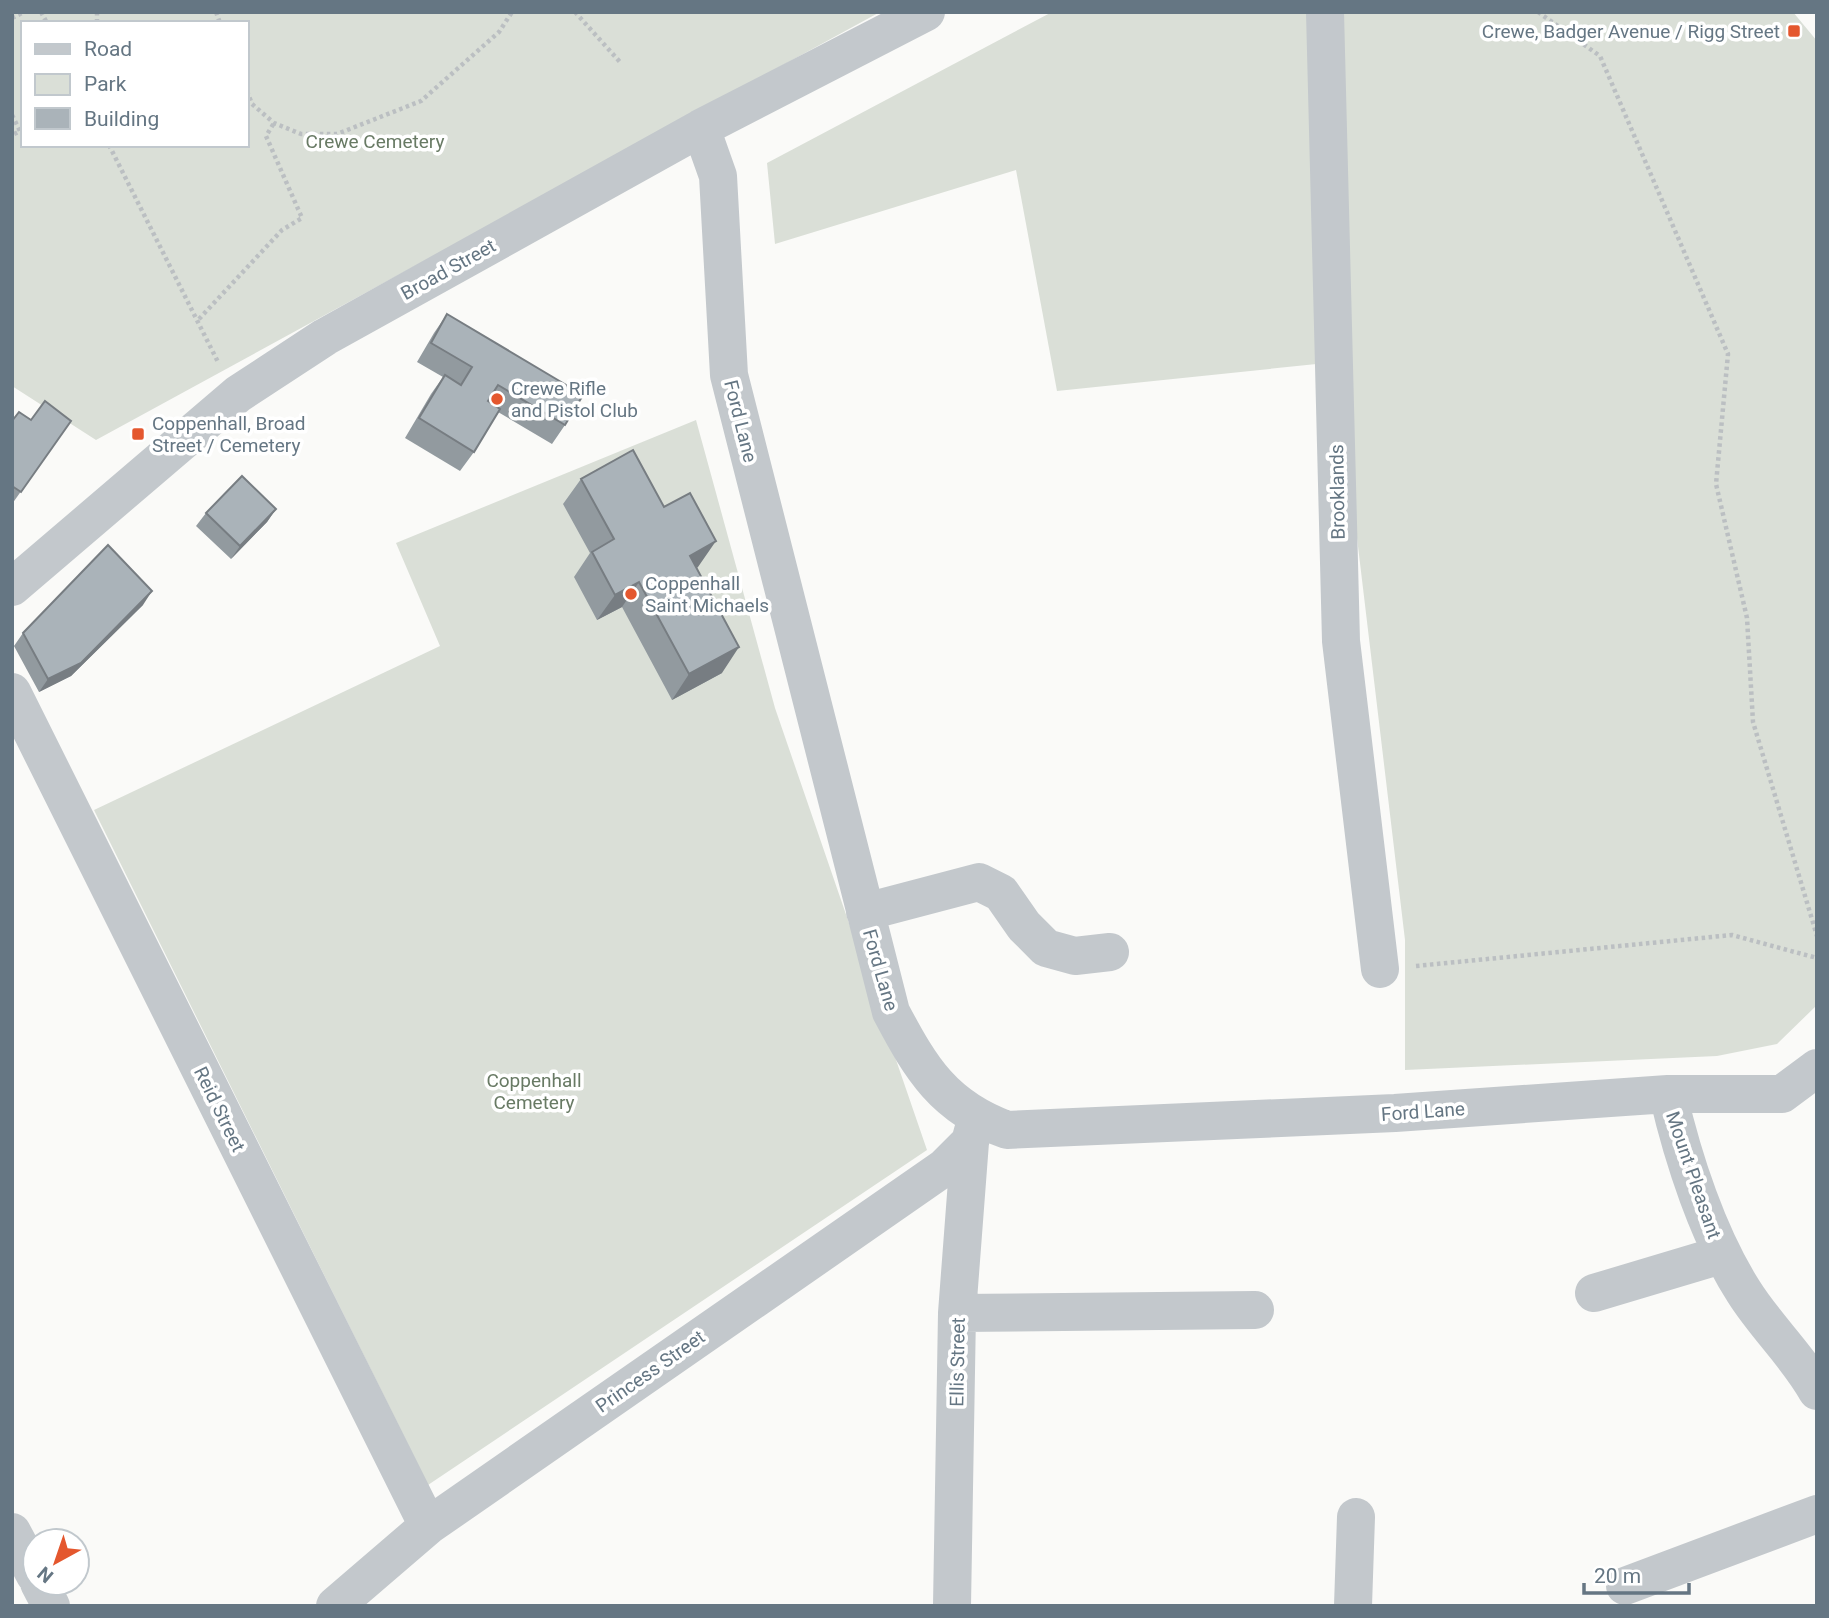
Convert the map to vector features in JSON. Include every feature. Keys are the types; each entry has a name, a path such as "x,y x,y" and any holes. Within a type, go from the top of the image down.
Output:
{"street":[{"name":"Broad Street","path":"12,587 238,394 325,337 701,128 926,12"},
{"name":"Brooklands","path":"1325,12 1340,641 1380,970"},
{"name":"Ford Lane","path":"701,128 718,176 729,375 891,1012 919,1065 974,1130 1395,1113 1668,1094 1782,1094 1817,1068"},
{"name":"Reid Street","path":"12,692 428,1526"},
{"path":"865,912 979,882 1001,893 1024,926 1046,948 1075,956 1110,952"},
{"name":"Mount Pleasant","path":"1668,1094 1675,1125 1721,1255 1746,1295 1802,1364 1817,1391"},
{"name":"Princess Street","path":"335,1606 428,1526 946,1167 974,1130"},
{"name":"Ellis Street","path":"952,1606 957,1313 974,1130"},
{"name":"Mount Pleasant","path":"1594,1293 1721,1255"},
{"path":"957,1313 1255,1310"},
{"path":"1625,1586 1817,1514"},
{"path":"1353,1606 1356,1517"},
{"path":"12,1532 21,1549"}],"path":[{"path":"12,18 24,12"},
{"path":"248,93 252,104 274,123 301,134 337,134 421,101 499,32 512,12"},
{"path":"575,12 620,62"},
{"path":"1538,12 1600,56 1728,354 1716,484 1746,618 1754,722 1817,936"},
{"path":"12,115 20,131 12,135"},
{"path":"199,319 282,230 302,218 266,136 274,123"},
{"path":"110,147 199,319 222,371 238,394"},
{"path":"1380,970 1732,935 1817,958"}],"green space":[{"name":"Crewe Cemetery","path":"12,12 880,12 96,440 12,386"},
{"path":"1052,12 1793,12 1817,41 1817,1005 1777,1044 1717,1056 1405,1070 1405,940 1336,362 1057,391 1016,170 775,244 767,163"},
{"name":"Coppenhall Cemetery","path":"696,420 775,708 927,1150 428,1485 94,810 440,646 396,543"}],"building":[{"path":"447,314 583,395 565,425 498,385 488,401 500,409 474,452 419,418 445,375 461,385 472,367 431,343"},
{"path":"45,401 71,421 21,492 12,486 12,421 19,412 31,420"},
{"path":"633,450 664,507 690,493 716,541 690,556 739,647 689,674 639,582 615,595 592,552 614,539 581,479"},
{"path":"242,476 276,509 240,546 206,513"},
{"path":"108,545 152,591 81,663 48,679 23,633"}],"place":[{"name":"Crewe, Badger Avenue / Rigg Street","path":"1794,31"},
{"name":"Crewe Rifle and Pistol Club","path":"497,399"},
{"name":"Coppenhall, Broad Street / Cemetery","path":"138,434"},
{"name":"Coppenhall Saint Michaels","path":"631,594"}]}
